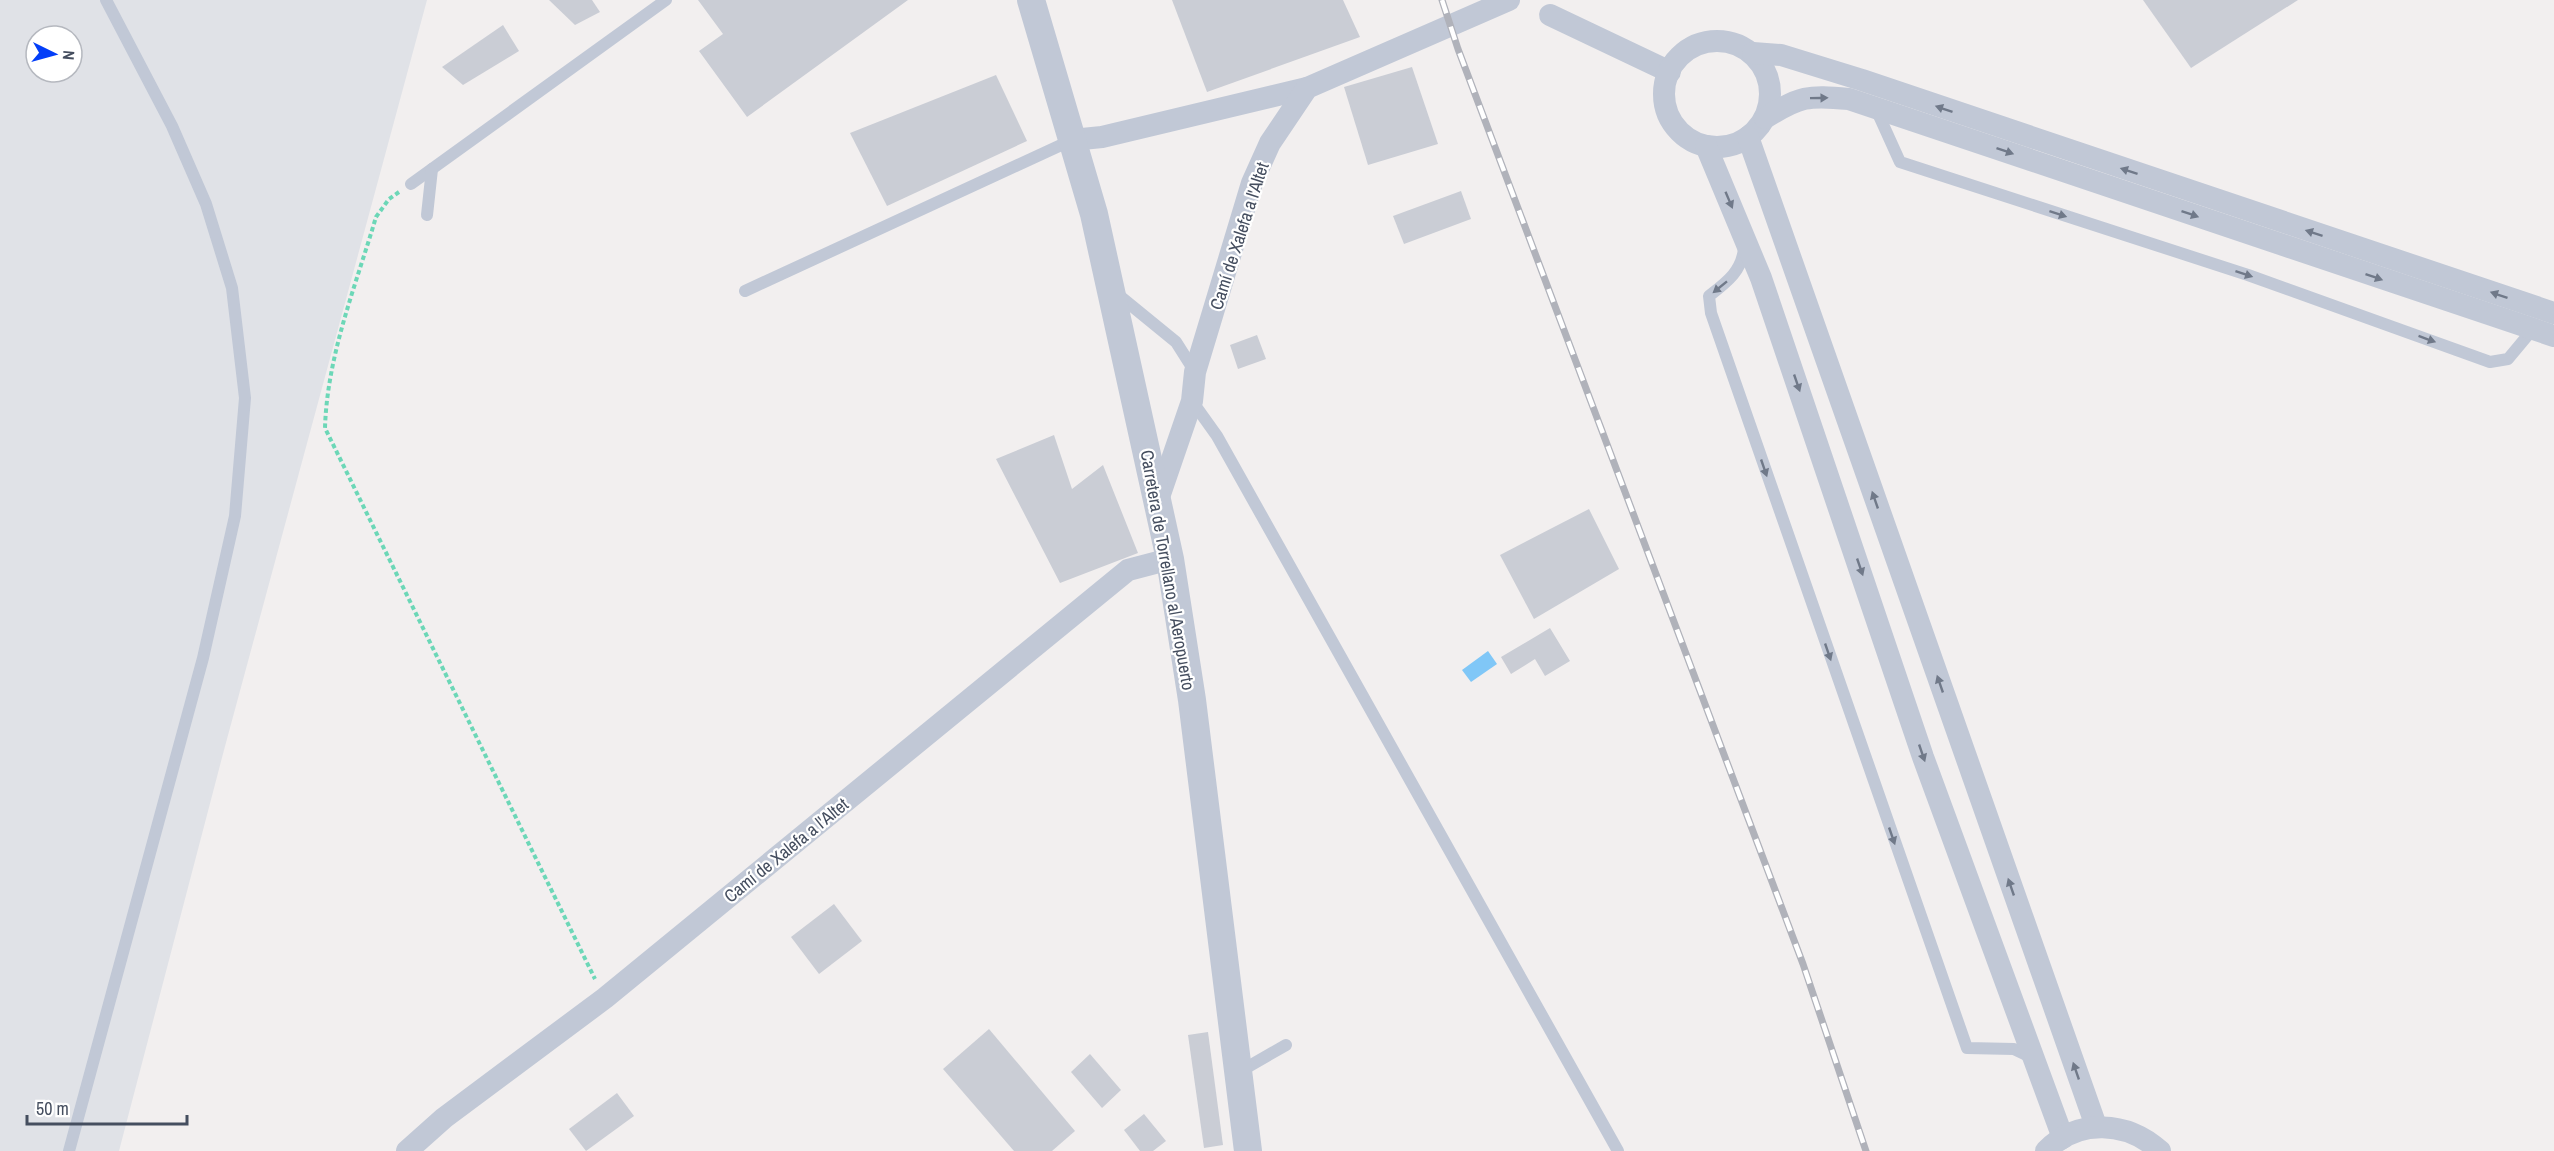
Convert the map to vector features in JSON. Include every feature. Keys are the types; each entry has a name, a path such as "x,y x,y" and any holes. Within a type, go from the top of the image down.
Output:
{"street":[{"name":"Carretera de Torrellano al Aeropuerto","path":"1031,0 1094,214 1170,559 1192,700 1248,1151"},
{"path":"1072,140 1102,137 1307,88 1509,0"},
{"path":"1550,15 1670,72"},
{"path":"1766,118 1770,101 1770,84 1764,67 1753,53 1738,44 1720,40 1703,42 1686,50 1674,63 1664,96 1667,113 1676,129 1690,140 1706,147 1724,147 1740,142 1755,132 1766,118 1790,103 1815,96 1849,99 2544,333"},
{"path":"1753,53 1781,55 1862,81 2554,314"},
{"name":"Camí de Xalefa a l'Altet","path":"1158,500 1192,401 1195,372 1252,183 1270,144 1307,88"},
{"path":"1748,137 2096,1126"},
{"path":"1706,147 1761,278 1923,756 2033,1058 2054,1145 2070,1134 2096,1126 2122,1128 2147,1139 2160,1151"},
{"name":"Camí de Xalefa a l'Altet","path":"406,1151 444,1118 605,998 1128,570 1170,559"}],"lane":[{"path":"69,1151 203,658 235,516 245,398 232,288 206,204 172,126 106,0"},
{"path":"411,184 666,0"},
{"path":"1875,108 1900,162 2248,275 2490,362 2508,359 2544,333"},
{"path":"745,291 1072,140"},
{"path":"427,215 432,169"},
{"path":"1744,238 1743,262 1733,276 1709,296 1711,313 1967,1048 2014,1049 2033,1058"},
{"path":"1111,288 1176,342 1195,372"},
{"path":"1192,401 1217,436 1618,1151"},
{"path":"1238,1073 1286,1045"}],"path":[{"path":"411,184 389,199 376,217 335,355 326,403 325,428 605,998"}],"shaded area":[{"path":"0,0 427,0 224,750 119,1151 0,1151"}],"water":[{"path":"1488,651 1497,664 1471,682 1462,670"}],"building":[{"path":"549,0 592,0 600,12 575,25"},
{"path":"698,0 908,0 747,117 699,51 723,34"},
{"path":"1172,0 1343,0 1360,37 1207,92"},
{"path":"2143,0 2298,0 2191,68"},
{"path":"503,25 519,51 463,85 442,67"},
{"path":"1412,67 1438,144 1368,165 1344,87"},
{"path":"996,75 1027,141 887,206 850,133"},
{"path":"1461,191 1471,219 1404,244 1393,216"},
{"path":"1257,335 1266,359 1238,369 1230,345"},
{"path":"1054,435 1072,489 1103,465 1138,553 1060,583 996,459"},
{"path":"1589,509 1619,569 1534,619 1500,555"},
{"path":"1550,628 1570,661 1545,676 1535,659 1511,674 1501,657"},
{"path":"834,904 862,941 819,974 791,937"},
{"path":"989,1029 1075,1131 1052,1151 1014,1151 943,1069"},
{"path":"1208,1032 1223,1145 1204,1148 1188,1035"},
{"path":"1090,1054 1121,1090 1102,1108 1071,1072"},
{"path":"617,1093 634,1116 586,1151 569,1129"},
{"path":"1144,1114 1166,1141 1153,1151 1140,1151 1124,1130"}],"railway":[{"path":"1442,0 1458,49 1803,964 1866,1151"}]}
